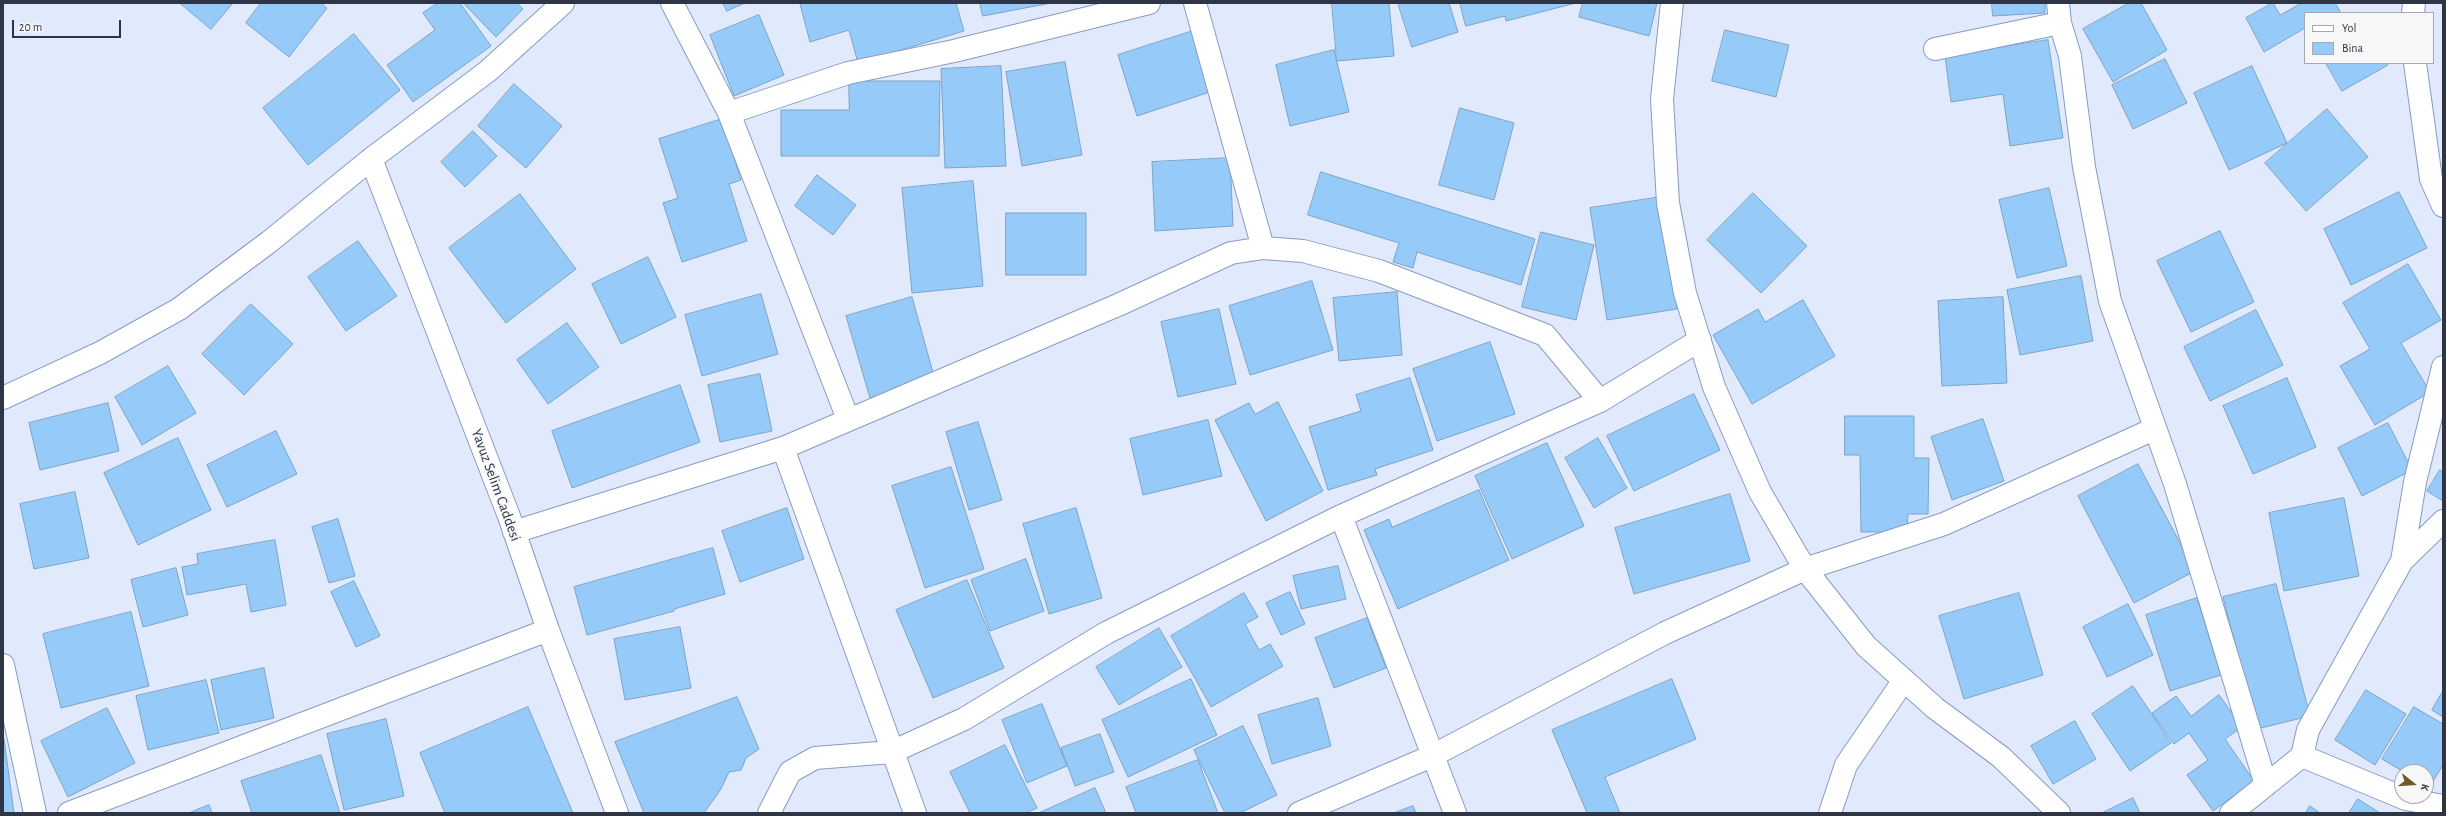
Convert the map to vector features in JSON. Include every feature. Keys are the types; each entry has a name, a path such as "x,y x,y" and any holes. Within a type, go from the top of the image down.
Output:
{"street":[{"path":"3,398 100,354 179,309 269,242 371,159 488,71 563,3"},
{"path":"672,3 729,113 848,420"},
{"path":"729,113 848,73 954,51 1149,3"},
{"path":"1194,3 1264,248"},
{"path":"1672,3 1662,99 1668,203 1685,293 1714,387 1760,492 1805,569 1866,646 1935,708 2001,757 2059,813"},
{"path":"1935,49 2059,13 2070,56 2084,167 2110,301 2154,429 2175,484 2255,799"},
{"path":"2415,64 2443,206"},
{"name":"Yavuz Selim Caddesi","path":"371,159 514,532 548,630 617,813"},
{"path":"514,532 783,448 1118,306 1231,253 1264,248 1303,251 1379,271 1545,335 1600,401"},
{"path":"769,813 790,772 814,758 892,752 964,719 1106,633 1341,516 1600,401 1700,340"},
{"path":"2402,561 2415,482 2443,367"},
{"path":"1299,813 1432,756 1665,633 1805,569 1944,524 2154,429"},
{"path":"783,448 915,813"},
{"path":"1341,516 1455,813"},
{"path":"2231,813 2255,799 2302,756 2308,730 2402,561 2443,521"},
{"path":"69,813 548,630"},
{"path":"3,665 35,813"},
{"path":"1830,813 1846,764 1904,680"},
{"path":"2302,756 2406,799 2443,806"}],"building":[{"path":"180,3 233,3 211,29"},
{"path":"261,3 321,3 327,8 289,57 246,23"},
{"path":"438,3 460,3 491,46 413,102 387,65 435,30 423,13"},
{"path":"468,3 517,3 523,9 496,37 465,5"},
{"path":"723,3 745,3 727,11"},
{"path":"956,3 964,31 858,63 849,30 810,42 800,4"},
{"path":"980,3 1051,3 983,16"},
{"path":"1332,3 1389,3 1394,56 1337,61"},
{"path":"1398,3 1449,3 1458,32 1412,47"},
{"path":"1460,3 1576,3 1506,21 1505,16 1466,26"},
{"path":"1583,3 1657,3 1649,36 1579,17"},
{"path":"1992,3 2045,3 2045,13 1993,16"},
{"path":"2129,3 2141,3 2167,50 2113,82 2083,29"},
{"path":"2273,3 2280,15 2302,3 2335,3 2340,12 2304,12 2304,29 2264,52 2246,18"},
{"path":"759,15 784,75 734,96 710,35"},
{"path":"1725,30 1789,45 1776,97 1712,81"},
{"path":"1193,31 1213,91 1137,116 1118,55"},
{"path":"354,34 400,90 308,165 263,108"},
{"path":"2048,40 2063,138 2010,146 2003,94 1951,102 1945,56"},
{"path":"1334,50 1349,112 1290,126 1276,65"},
{"path":"2165,59 2187,103 2133,129 2112,85"},
{"path":"1065,62 1082,155 1022,166 1006,72"},
{"path":"2327,64 2388,65 2342,91"},
{"path":"1001,66 1006,166 945,168 941,69"},
{"path":"2252,66 2287,143 2229,170 2194,93"},
{"path":"849,81 940,81 939,156 781,156 781,110 849,110"},
{"path":"514,84 562,126 526,168 478,126"},
{"path":"1460,108 1514,123 1494,200 1439,185"},
{"path":"2327,109 2368,157 2306,211 2265,163"},
{"path":"722,119 741,180 729,184 747,241 682,262 663,203 678,198 659,139"},
{"path":"473,131 497,156 465,187 441,162"},
{"path":"1230,158 1233,226 1155,231 1152,162"},
{"path":"1321,172 1535,239 1521,285 1417,252 1413,268 1393,262 1399,243 1308,215"},
{"path":"817,175 856,205 833,235 795,206"},
{"path":"973,181 983,286 912,293 902,188"},
{"path":"2049,188 2067,266 2017,278 1999,200"},
{"path":"2399,192 2427,248 2351,285 2324,229"},
{"path":"1753,193 1807,246 1761,293 1707,240"},
{"path":"520,194 576,269 506,323 449,248"},
{"path":"1661,197 1677,309 1607,320 1590,208"},
{"path":"1006,213 1086,213 1086,275 1006,275"},
{"path":"2220,231 2254,302 2191,332 2157,261"},
{"path":"1541,232 1594,245 1576,320 1522,307"},
{"path":"358,241 397,296 346,331 308,277"},
{"path":"648,257 676,317 621,344 592,284"},
{"path":"2408,264 2441,320 2401,343 2430,392 2375,425 2340,366 2370,349 2343,303"},
{"path":"2081,276 2093,341 2020,355 2007,290"},
{"path":"1312,281 1333,350 1250,375 1229,306"},
{"path":"1397,292 1402,355 1339,361 1333,298"},
{"path":"761,294 778,354 702,376 685,315"},
{"path":"912,297 935,380 870,398 846,316"},
{"path":"2003,297 2007,383 1942,386 1938,301"},
{"path":"1803,300 1835,356 1752,404 1713,335 1758,309 1765,322"},
{"path":"251,304 293,344 244,395 202,354"},
{"path":"1219,309 1236,384 1178,397 1161,322"},
{"path":"2256,310 2283,365 2210,401 2184,347"},
{"path":"567,323 599,367 548,404 517,360"},
{"path":"1490,342 1515,414 1437,441 1413,369"},
{"path":"168,366 196,413 142,445 115,397"},
{"path":"760,374 772,431 720,442 708,385"},
{"path":"1410,378 1433,450 1375,469 1377,475 1328,490 1309,427 1361,411 1356,395"},
{"path":"2287,378 2316,447 2253,474 2223,406"},
{"path":"680,385 700,442 572,488 552,431"},
{"path":"1694,394 1720,450 1634,491 1607,436"},
{"path":"1278,402 1323,491 1266,521 1215,420 1249,403 1255,414"},
{"path":"108,403 119,451 40,470 29,423"},
{"path":"1845,416 1914,416 1914,458 1929,458 1928,514 1908,514 1907,532 1861,532 1860,455 1845,455"},
{"path":"1983,419 2004,481 1952,500 1931,437"},
{"path":"1208,420 1222,476 1143,495 1130,439"},
{"path":"978,422 1002,500 969,510 946,432"},
{"path":"2388,423 2412,470 2362,496 2338,448"},
{"path":"276,431 297,474 227,507 207,465"},
{"path":"178,438 211,510 138,545 104,473"},
{"path":"1598,438 1627,488 1594,508 1565,458"},
{"path":"1547,443 1584,526 1512,559 1475,476"},
{"path":"2138,464 2195,571 2134,603 2078,496"},
{"path":"951,467 984,569 925,588 892,486"},
{"path":"2440,470 2443,472 2443,501 2427,491"},
{"path":"1479,490 1509,560 1398,609 1364,530 1389,519 1392,527"},
{"path":"75,492 89,558 34,569 20,504"},
{"path":"1730,494 1750,561 1634,594 1615,528"},
{"path":"2344,498 2359,576 2284,591 2269,513"},
{"path":"787,508 804,559 740,582 722,531"},
{"path":"1076,508 1102,598 1049,614 1023,524"},
{"path":"338,519 355,576 329,583 312,527"},
{"path":"275,540 286,605 251,612 246,584 187,595 182,567 198,564 197,554"},
{"path":"713,548 725,594 674,609 674,611 587,635 574,587"},
{"path":"1026,559 1044,611 990,631 971,580"},
{"path":"1338,566 1346,599 1301,609 1293,576"},
{"path":"176,568 188,615 143,627 131,580"},
{"path":"967,580 1004,668 933,698 896,610"},
{"path":"354,581 380,636 356,647 331,592"},
{"path":"2276,584 2310,716 2257,729 2223,597"},
{"path":"1290,592 1305,624 1281,635 1266,603"},
{"path":"1244,593 1258,617 1245,624 1259,650 1270,644 1283,666 1211,707 1171,636"},
{"path":"2019,593 2043,675 1964,699 1939,616"},
{"path":"2197,598 2221,675 2170,691 2146,615"},
{"path":"2128,604 2153,655 2107,677 2083,627"},
{"path":"131,612 149,686 61,708 43,634"},
{"path":"1367,618 1386,668 1334,688 1315,638"},
{"path":"680,627 691,688 625,700 614,639"},
{"path":"1159,628 1182,667 1119,705 1096,667"},
{"path":"264,668 274,718 221,730 211,680"},
{"path":"1191,679 1217,735 1128,777 1102,720"},
{"path":"1672,679 1696,739 1605,777 1620,813 1587,813 1552,730"},
{"path":"206,680 219,733 148,750 136,696"},
{"path":"2133,686 2171,743 2130,771 2092,714"},
{"path":"2366,690 2406,714 2375,765 2335,740"},
{"path":"2443,691 2443,717 2432,710"},
{"path":"2219,695 2242,727 2225,739 2254,781 2213,811 2187,775 2208,760 2189,733 2174,744 2152,713 2176,696 2191,716"},
{"path":"737,697 759,749 746,758 741,770 729,772 721,789 704,813 644,813 615,742"},
{"path":"1318,698 1331,746 1272,764 1258,715"},
{"path":"1042,704 1067,766 1027,783 1002,720"},
{"path":"528,707 573,813 445,813 420,753"},
{"path":"2414,707 2443,724 2443,765 2434,780 2434,764 2394,764 2394,766 2382,759"},
{"path":"107,708 135,763 68,797 41,741"},
{"path":"386,719 404,796 344,810 327,734"},
{"path":"2075,721 2096,759 2053,784 2031,746"},
{"path":"1243,726 1277,795 1240,813 1225,813 1194,750"},
{"path":"1100,734 1114,772 1075,786 1061,748"},
{"path":"4,739 14,813 3,813"},
{"path":"1005,745 1037,808 1026,813 970,813 950,772"},
{"path":"321,755 340,813 252,813 241,781"},
{"path":"1198,760 1218,813 1136,813 1126,787"},
{"path":"1095,788 1106,813 1039,813"},
{"path":"2133,798 2140,813 2102,813"},
{"path":"2358,799 2380,813 2349,813"},
{"path":"209,805 212,813 189,813"},
{"path":"1413,806 1416,813 1394,813"},
{"path":"2310,806 2320,813 2306,813"}]}
